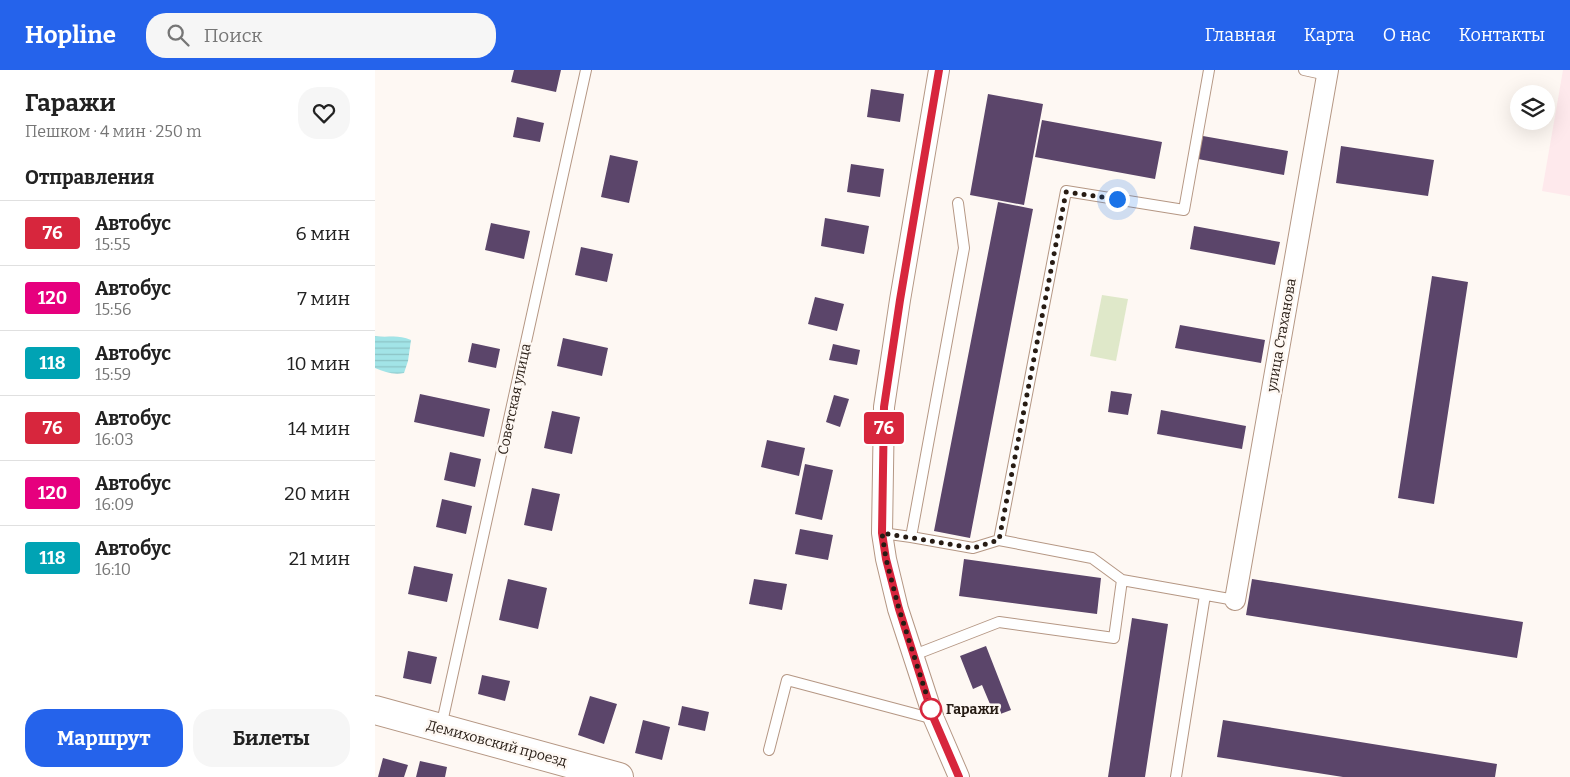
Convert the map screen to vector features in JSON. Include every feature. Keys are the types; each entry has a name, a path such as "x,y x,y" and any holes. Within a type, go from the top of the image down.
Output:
{"main road":[{"name":"Демиховский проезд","path":"375,710 619,777"}],"street":[{"path":"939,70 884,407 882,533 896,600 934,719 959,777"},
{"name":"улица Стаханова","path":"1235,600 1327,72"}],"lane":[{"name":"Советская улица","path":"441,727 586,70"},
{"path":"999,540 1066,192 1184,210 1209,70"},
{"path":"1304,70 1327,72"},
{"path":"911,537 964,248 958,203"},
{"path":"882,533 973,548 999,540 1091,558 1122,580 1235,600"},
{"path":"914,655 999,622 1114,638 1122,580"},
{"path":"1176,777 1205,595"},
{"path":"769,750 787,680 934,719"}],"shaded area":[{"path":"1563,70 1570,70 1570,196 1542,191 1553,130 1555,130 1555,116"}],"green space":[{"path":"1102,295 1128,299 1116,361 1090,356"}],"water":[{"path":"375,336 398,337 411,340 404,373 389,373 375,368"}],"building":[{"path":"514,70 561,70 556,92 511,82"},
{"path":"871,89 904,94 900,122 867,117"},
{"path":"988,94 1043,104 1024,205 970,195"},
{"path":"517,117 544,123 540,142 513,137"},
{"path":"1042,120 1162,142 1155,179 1035,157"},
{"path":"1203,136 1288,151 1284,175 1198,159"},
{"path":"1341,146 1434,160 1428,196 1336,183"},
{"path":"610,155 638,161 629,203 601,197"},
{"path":"851,164 884,169 880,197 847,192"},
{"path":"998,202 1033,209 970,538 934,531"},
{"path":"825,218 869,226 864,254 821,246"},
{"path":"491,223 530,231 524,259 485,250"},
{"path":"1194,226 1280,242 1275,265 1190,249"},
{"path":"581,247 613,254 607,282 575,275"},
{"path":"1432,276 1468,282 1434,504 1398,498"},
{"path":"815,297 844,304 837,331 808,324"},
{"path":"1180,325 1265,340 1261,363 1175,348"},
{"path":"563,338 608,348 602,376 557,366"},
{"path":"472,343 500,349 496,368 468,362"},
{"path":"833,344 860,350 857,365 829,360"},
{"path":"1111,391 1132,394 1128,415 1108,412"},
{"path":"420,394 490,409 484,437 414,422"},
{"path":"834,395 849,399 840,427 826,422"},
{"path":"1161,410 1246,426 1242,449 1157,434"},
{"path":"552,411 580,417 572,454 544,448"},
{"path":"767,440 805,448 799,476 761,467"},
{"path":"450,452 481,459 475,487 444,480"},
{"path":"805,464 833,470 822,520 795,514"},
{"path":"532,488 560,494 552,531 524,525"},
{"path":"442,499 472,506 466,534 436,527"},
{"path":"800,529 833,535 828,560 795,554"},
{"path":"964,559 1101,578 1097,614 959,596"},
{"path":"414,566 453,574 447,602 408,594"},
{"path":"508,579 547,588 538,629 499,620"},
{"path":"754,579 787,584 782,610 749,604"},
{"path":"1252,579 1523,622 1517,658 1246,615"},
{"path":"1132,618 1168,624 1145,777 1108,777"},
{"path":"986,646 1011,710 995,716 982,685 973,689 960,656"},
{"path":"408,651 437,657 431,684 403,678"},
{"path":"482,675 510,681 505,701 478,694"},
{"path":"590,696 617,704 604,744 578,735"},
{"path":"682,706 709,712 705,731 678,725"},
{"path":"643,720 670,727 662,760 635,753"},
{"path":"1223,720 1497,764 1495,777 1343,777 1217,757"},
{"path":"383,758 408,765 404,777 378,777"},
{"path":"420,761 447,767 445,777 416,777"}],"bus line":[{"name":"76","path":"939,70 917,194 884,407 882,533 886,559 899,609 934,719 959,777"}],"place":[{"name":"Гаражи","path":"931,709"}],"route":[{"path":"931,709 899,609 886,559 882,533 973,548 999,540 1066,192 1117,199"}]}
